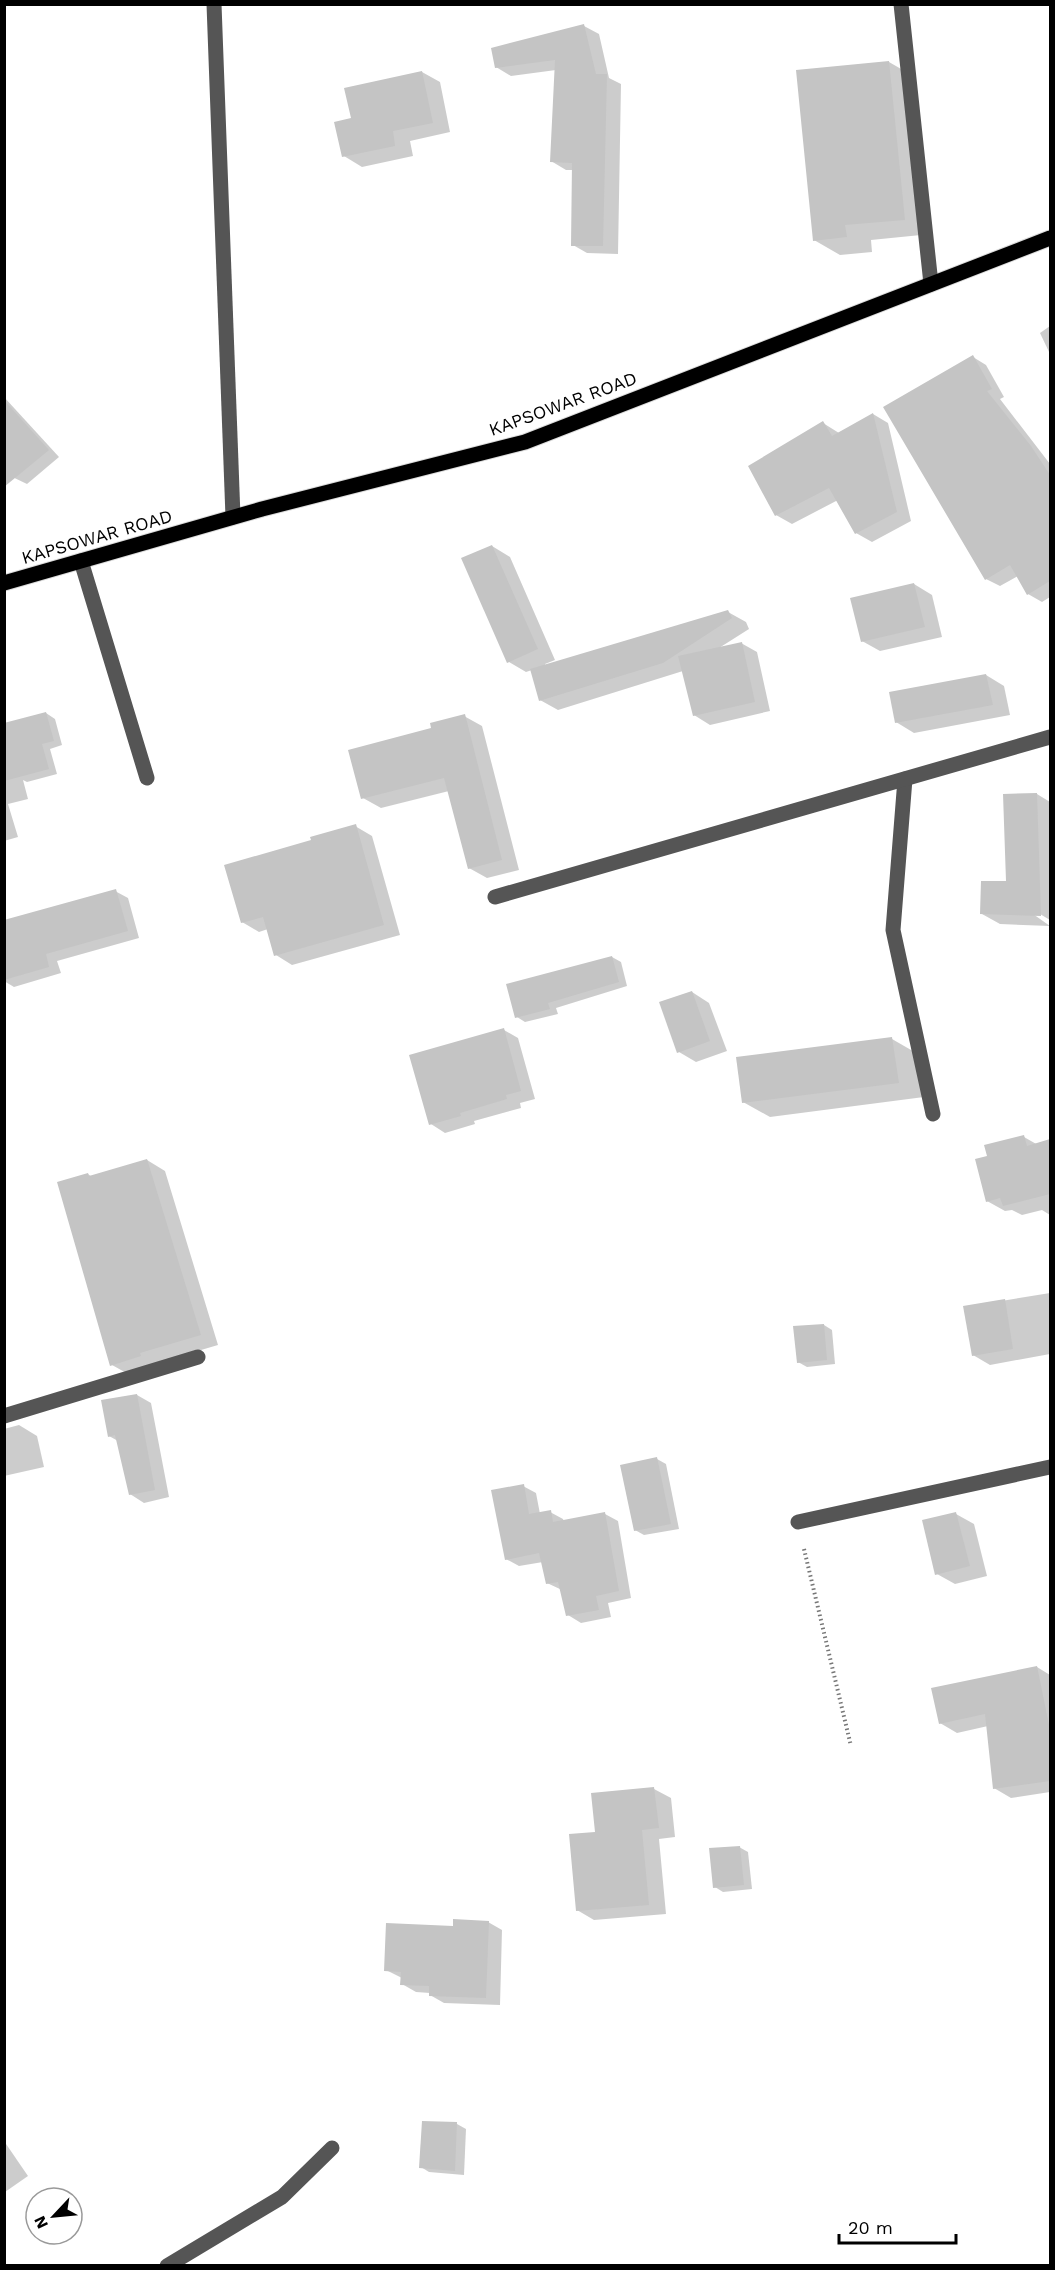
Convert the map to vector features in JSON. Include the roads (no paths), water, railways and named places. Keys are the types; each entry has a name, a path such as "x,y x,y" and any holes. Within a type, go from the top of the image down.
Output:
{"main road":[{"name":"KAPSOWAR ROAD","path":"4,583 233,518 525,442 1050,238"}],"street":[{"path":"214,4 233,518"},
{"path":"901,4 931,284"},
{"path":"81,561 147,778"},
{"path":"495,897 1050,737"},
{"path":"905,779 893,930 933,1114"},
{"path":"4,1416 198,1357"},
{"path":"798,1522 1050,1467"},
{"path":"167,2265 282,2197 332,2148"}]}
